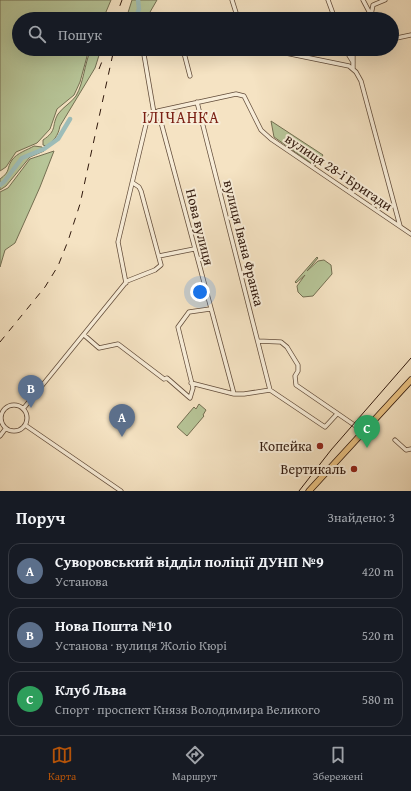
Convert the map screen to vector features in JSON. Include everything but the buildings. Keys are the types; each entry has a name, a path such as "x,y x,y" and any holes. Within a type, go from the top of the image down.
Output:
{"highway":[{"path":"309,491 411,380"}],"street":[{"path":"232,0 236,12"},
{"path":"328,0 332,12"},
{"path":"363,0 369,12"},
{"path":"372,12 373,5 385,0"},
{"path":"399,38 411,34"},
{"path":"144,56 154,113"},
{"path":"185,56 190,76"},
{"path":"303,56 335,62 353,68"},
{"path":"349,56 353,62"},
{"path":"353,56 353,68 361,81 400,226"},
{"name":"вулиця 28-ї Бригади","path":"197,102 236,94 242,95 261,130 274,142 411,234"},
{"path":"126,283 118,242 146,123 154,113 158,111 197,102"},
{"name":"вулиця Івана Франка","path":"197,102 270,390"},
{"name":"Нова вулиця","path":"158,111 234,394"},
{"path":"23,409 126,283 129,280 161,266 141,191 139,187 133,183"},
{"path":"159,256 194,249"},
{"path":"84,335 99,348 118,344 164,379 167,378 190,398 193,388 178,328 189,312 210,309"},
{"path":"258,341 281,342 287,347 298,365 298,371 295,376 296,385 363,431"},
{"path":"191,383 234,394 270,390 325,427 337,414"},
{"path":"12,405 23,409 27,417 25,425 18,430 6,428 2,421 3,411 12,405"},
{"path":"25,425 121,491"},
{"path":"0,436 6,428"},
{"path":"395,440 406,450 411,449"}],"green space":[{"path":"0,0 111,0 106,12 12,12 12,56 87,56 80,82 74,95 57,109 50,129 37,143 16,152 6,167 0,171"},
{"path":"132,0 157,0 150,12 128,12"},
{"path":"89,56 99,56 95,68 60,126 55,138 46,146 43,145 43,140 51,133 58,114 72,101 79,91"},
{"path":"271,121 323,155 315,166 274,137"},
{"path":"34,146 42,147 44,151 30,157 6,186 0,190 0,179 7,172 12,160 19,154"},
{"path":"54,151 15,243 5,250 0,267 0,192 8,188 30,159"},
{"path":"317,257 318,258 307,271 318,261 324,260 331,265 332,274 313,296 303,297 298,292 297,286 305,275 296,283 295,282"},
{"path":"199,404 206,410 203,415 204,416 187,436 177,427 194,407 196,409"}],"waterway":[{"path":"138,0 138,12"},
{"path":"0,185 4,182 22,158 44,149 58,139 70,119"}],"tram line":[{"path":"299,491 331,450 411,358"}],"railway":[{"path":"118,12 122,0"},
{"path":"99,69 104,56"},
{"path":"0,342 45,287 58,266 68,241 80,204 112,56"}],"place":[{"name":"Нова Пошта №10","path":"31,408"},
{"name":"Суворовський відділ поліції ДУНП №9","path":"122,437"},
{"name":"Копейка","path":"320,446"},
{"name":"Клуб Льва","path":"367,448"},
{"name":"Вертикаль","path":"354,469"}],"district":[{"name":"ІЛІЧАНКА","path":"181,117"}]}
